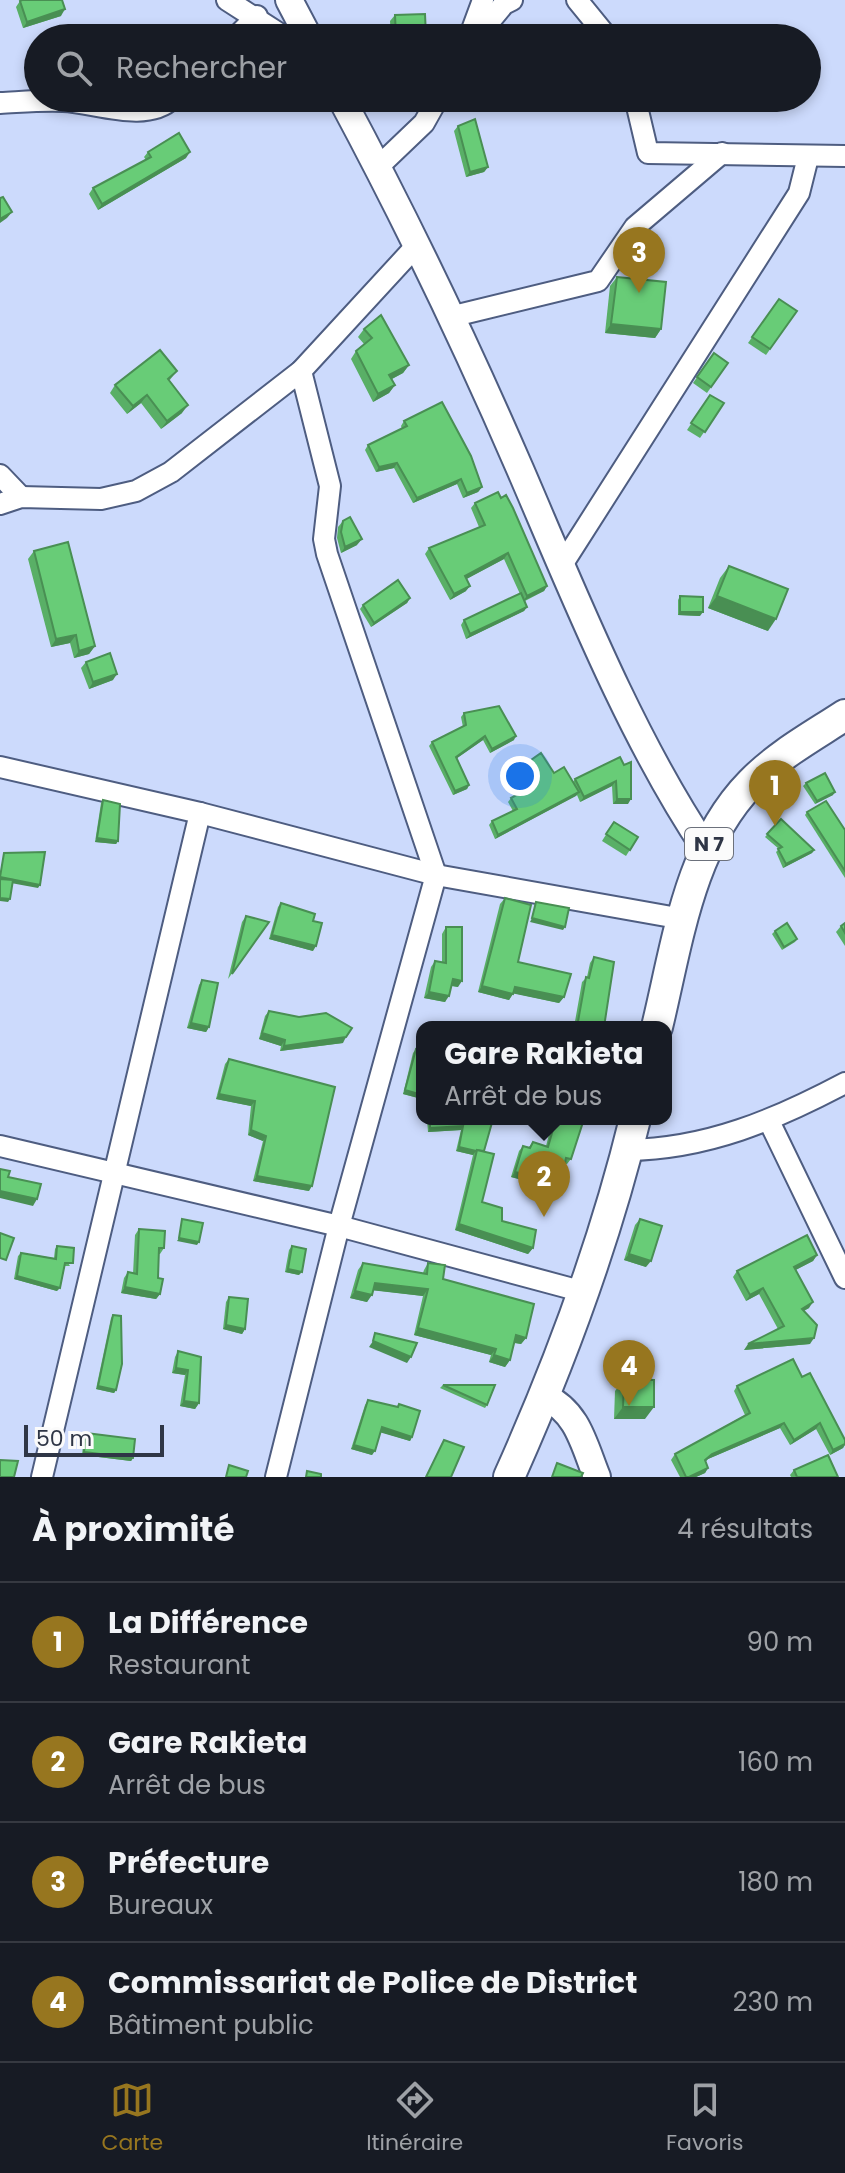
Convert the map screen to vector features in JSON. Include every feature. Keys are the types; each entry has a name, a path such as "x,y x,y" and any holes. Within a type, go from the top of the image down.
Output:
{"highway":[{"name":"N 7","path":"658,1021 683,919 706,849 750,784 784,755 845,715"},
{"path":"509,1477 545,1397 584,1292 633,1125"}],"main road":[{"path":"289,0 302,24"},
{"path":"349,112 454,316 562,565 678,809 706,849"},
{"path":"545,1397 562,1405 572,1416 597,1477"}],"street":[{"path":"227,0 268,24"},
{"path":"474,24 483,0"},
{"path":"488,24 504,4 512,0"},
{"path":"577,0 597,24"},
{"path":"249,24 257,16"},
{"path":"0,103 24,102"},
{"path":"378,167 424,123 430,112"},
{"path":"638,112 648,153 845,156"},
{"path":"454,316 598,281 635,227 722,153"},
{"path":"562,565 799,193 808,157"},
{"path":"0,504 21,497 101,499 136,491 171,472 301,371 417,245"},
{"path":"276,1477 339,1226 436,875 327,554 324,539 330,486 301,371"},
{"path":"0,475 21,497"},
{"path":"0,767 200,813 436,875 683,919"},
{"path":"42,1477 200,813"},
{"path":"627,1150 660,1149 718,1139 769,1121 845,1083"},
{"path":"769,1121 845,1278"},
{"path":"0,1146 339,1226 584,1292"}],"building":[{"path":"22,0 62,0 65,9 27,22"},
{"path":"425,14 425,24 395,24 395,15"},
{"path":"475,119 488,167 470,172 458,126"},
{"path":"179,133 190,152 102,204 93,188 151,157 148,152"},
{"path":"3,197 12,212 0,219 0,198"},
{"path":"617,277 666,282 661,329 611,324"},
{"path":"779,299 797,311 770,349 752,337"},
{"path":"381,315 409,365 389,375 395,385 378,394 356,351 372,338 364,329"},
{"path":"160,350 177,371 168,379 188,405 167,421 147,395 133,406 115,385"},
{"path":"714,353 728,363 711,387 697,377"},
{"path":"710,395 724,403 705,432 691,423"},
{"path":"442,402 471,456 482,487 467,493 461,479 417,498 397,463 379,467 368,445 407,426 404,421"},
{"path":"498,492 501,498 506,495 513,508 547,586 527,596 508,553 465,576 470,586 454,594 429,548 485,525 475,503"},
{"path":"350,517 362,539 345,547 341,532 343,521"},
{"path":"68,542 95,646 79,651 76,635 56,639 34,551"},
{"path":"729,566 788,589 776,619 717,596"},
{"path":"398,580 410,598 374,623 363,605"},
{"path":"521,593 527,607 470,634 464,620"},
{"path":"680,596 703,597 703,612 680,612"},
{"path":"110,653 117,674 93,682 86,662"},
{"path":"499,706 516,736 492,749 485,736 456,757 469,785 455,791 432,742 466,725 464,713"},
{"path":"541,753 554,773 564,767 579,792 498,835 492,821 517,809 511,798 524,791 511,774"},
{"path":"620,757 624,765 631,762 631,799 617,799 616,781 584,797 575,779"},
{"path":"825,773 835,792 817,801 806,783"},
{"path":"103,800 120,804 118,841 97,838"},
{"path":"826,801 845,830 845,871 807,812"},
{"path":"781,819 814,850 786,864 778,849 782,847 767,834"},
{"path":"614,822 638,837 630,850 606,834"},
{"path":"45,852 40,885 0,877 4,853"},
{"path":"0,879 13,880 10,899 0,898"},
{"path":"505,898 531,905 518,962 571,974 564,997 515,987 513,994 482,986"},
{"path":"536,902 569,908 565,927 532,918"},
{"path":"281,903 315,914 313,921 322,923 316,946 272,935"},
{"path":"246,916 269,922 232,974"},
{"path":"787,923 797,939 784,947 775,931"},
{"path":"446,927 462,927 462,981 453,979 449,996 429,992 435,961 446,963"},
{"path":"594,957 614,962 605,1021 578,1021 586,977 589,978"},
{"path":"202,980 218,983 209,1027 191,1023"},
{"path":"269,1011 299,1017 326,1013 352,1028 346,1037 284,1046 285,1040 262,1033"},
{"path":"416,1049 416,1093 405,1090"},
{"path":"229,1059 335,1087 312,1186 257,1176 266,1136 251,1130 255,1101 219,1094"},
{"path":"430,1125 491,1125 484,1151 459,1147 463,1126 430,1128"},
{"path":"554,1125 582,1125 571,1159 566,1158 561,1183 515,1172 523,1146 530,1148 533,1142 548,1147"},
{"path":"477,1150 494,1154 482,1202 502,1208 502,1221 536,1230 533,1248 459,1224"},
{"path":"0,1169 10,1171 8,1177 41,1184 37,1199 0,1191"},
{"path":"182,1219 203,1223 199,1242 179,1238"},
{"path":"640,1219 662,1226 651,1261 629,1254"},
{"path":"139,1229 165,1231 164,1248 159,1248 158,1278 163,1279 160,1294 125,1287 128,1272 137,1274"},
{"path":"0,1233 14,1238 6,1260 0,1258"},
{"path":"807,1235 817,1255 794,1267 813,1302 802,1309 817,1325 814,1338 748,1344 784,1326 763,1288 750,1295 737,1271"},
{"path":"57,1246 74,1248 73,1263 65,1263 60,1288 17,1276 21,1253 56,1259"},
{"path":"292,1246 306,1249 302,1272 288,1269"},
{"path":"363,1263 427,1274 428,1263 445,1265 443,1279 534,1304 526,1338 516,1335 510,1360 494,1355 496,1349 418,1328 428,1289 375,1283 372,1295 355,1291"},
{"path":"229,1297 248,1299 245,1329 226,1325"},
{"path":"113,1315 121,1316 122,1364 116,1390 98,1386"},
{"path":"375,1333 417,1343 411,1357 373,1341"},
{"path":"178,1351 201,1357 199,1403 184,1401 188,1370 176,1368"},
{"path":"793,1359 802,1377 810,1373 845,1444 833,1450 820,1423 794,1440 784,1423 712,1454 705,1460 708,1468 686,1477 675,1454 750,1413 737,1386"},
{"path":"624,1379 654,1380 654,1407 623,1407"},
{"path":"443,1385 495,1385 487,1405"},
{"path":"368,1400 398,1407 399,1404 420,1411 412,1437 382,1427 375,1451 354,1445"},
{"path":"86,1433 135,1439 133,1458 84,1452"},
{"path":"444,1440 464,1447 451,1477 426,1477"},
{"path":"828,1455 838,1477 797,1477 794,1470"},
{"path":"0,1460 18,1461 14,1477 0,1477"},
{"path":"557,1463 583,1473 581,1477 552,1477"},
{"path":"229,1465 248,1471 246,1477 226,1477"},
{"path":"307,1471 321,1474 321,1477 306,1477"}],"place":[{"name":"Préfecture","path":"639,293"},
{"name":"La Différence","path":"775,826"},
{"name":"Gare Rakieta","path":"544,1217"},
{"name":"Commissariat de Police de District","path":"629,1406"}]}
